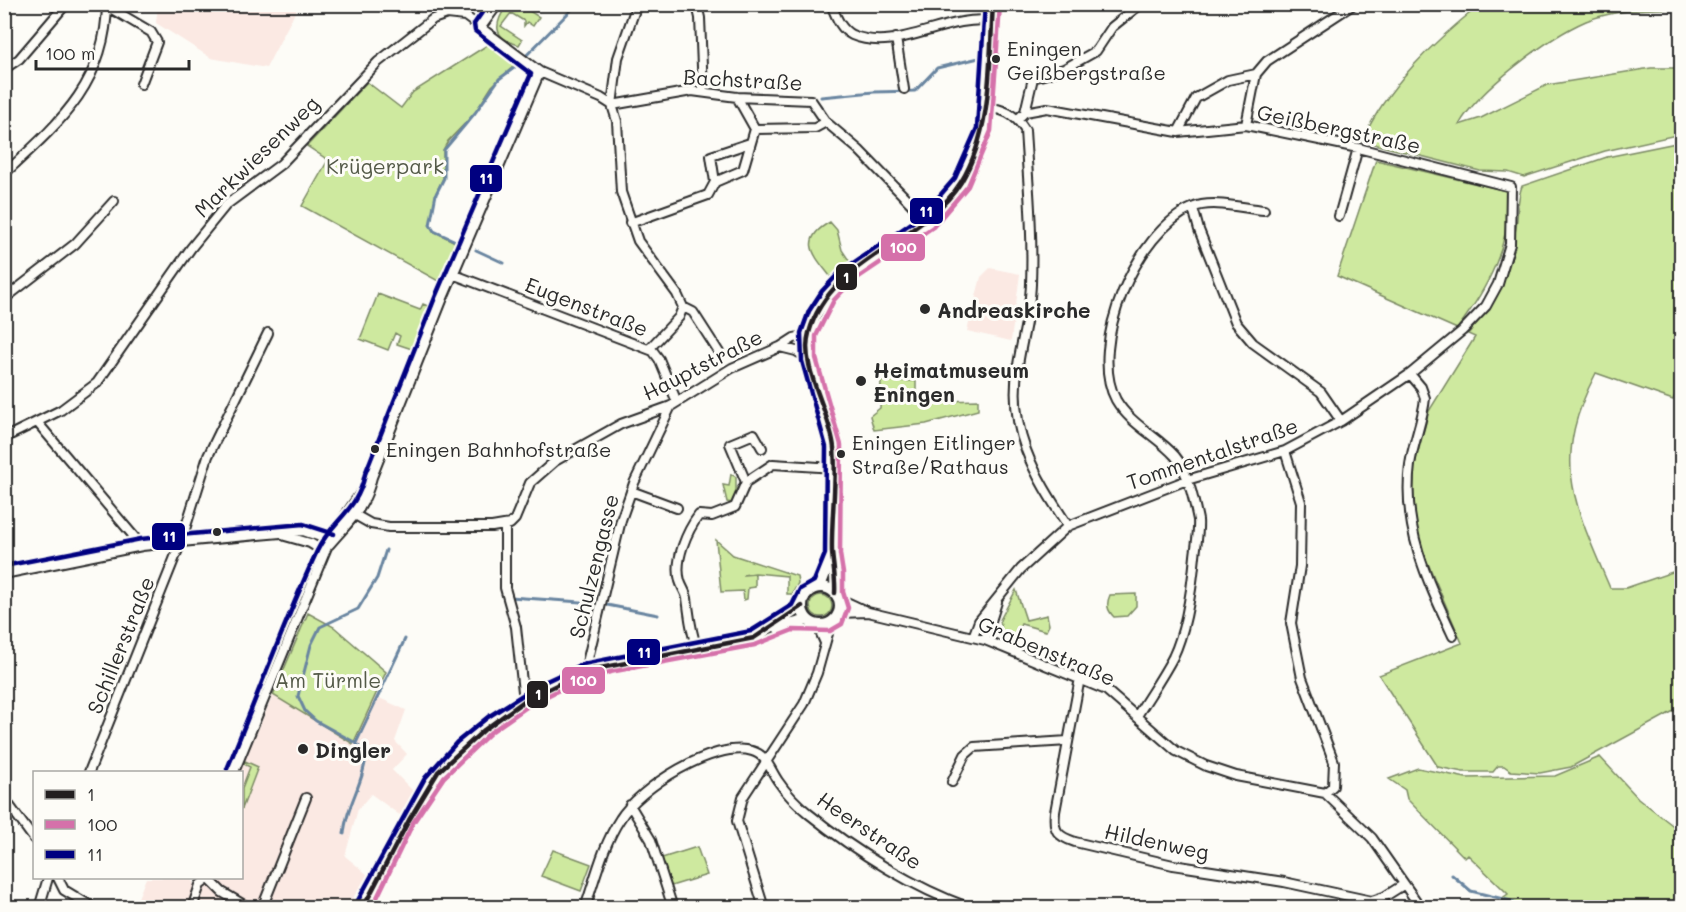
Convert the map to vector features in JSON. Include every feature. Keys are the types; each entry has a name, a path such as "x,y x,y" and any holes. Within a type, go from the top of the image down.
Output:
{"main road":[{"path":"769,630 812,623 831,623 840,613 832,555 834,446 809,359 808,334 816,314 828,295 845,277 928,221 961,182 984,130 993,4"},
{"path":"363,908 409,820 438,772 484,730 524,701 585,671 754,638 802,606 806,594 820,586 832,555"},
{"path":"820,586 838,596"},
{"path":"802,606 812,623"}],"street":[{"path":"4,69 19,59 66,4"},
{"path":"481,27 498,4"},
{"path":"637,4 618,58 612,105 617,121 621,192 630,223 644,251 677,294 682,307 679,317 649,350"},
{"path":"687,4 702,5 700,18 702,91"},
{"path":"831,4 839,24 851,34 873,39 896,38 960,22 982,19 992,21"},
{"path":"1246,125 1256,74 1267,61 1354,4"},
{"path":"4,174 62,120 91,78 106,36 107,5 151,32 157,42 141,84"},
{"path":"1018,119 1025,112 1033,78 1064,69 1096,51 1112,27 1137,7"},
{"name":"Markwiesenweg","path":"4,438 61,410 97,383 190,248 218,213 238,193 281,164 394,47 433,19 447,14 465,16 540,72 602,98 612,105"},
{"path":"896,38 904,89"},
{"path":"234,771 329,545 348,511 372,477 532,85 540,72"},
{"path":"1178,132 1196,98 1228,80 1256,74"},
{"name":"Bachstraße","path":"612,105 677,92 702,91 737,97 811,100 826,122"},
{"path":"715,182 743,170 755,129 737,97"},
{"path":"985,107 1002,109 1018,119 1025,129 1031,253 1029,310 1017,367 1016,400 1019,431 1030,464 1068,526"},
{"name":"Geißbergstraße","path":"1025,112 1047,108 1178,132 1246,125 1358,148 1480,181 1511,187"},
{"path":"755,129 815,128 826,122 859,150 928,221"},
{"path":"630,223 708,195 715,182 711,156 750,143"},
{"path":"1339,216 1358,148"},
{"name":"Tommentalstraße","path":"973,637 979,621 1021,569 1068,526 1186,480 1285,451 1341,421 1410,374 1462,331 1486,306 1498,284 1510,244 1511,187"},
{"path":"4,299 75,244 114,201"},
{"path":"1137,716 1174,656 1192,581 1198,522 1186,480 1176,457 1137,424 1116,399 1107,362 1112,334 1125,288 1139,259 1153,237 1170,221 1193,208 1208,205 1264,210"},
{"path":"1193,208 1199,230 1236,322 1253,343 1321,392 1341,421"},
{"name":"Eugenstraße","path":"455,275 649,350 659,359 674,404"},
{"path":"682,307 693,312 720,354"},
{"name":"Schillerstraße","path":"89,771 180,542 208,456 268,333"},
{"name":"Hauptstraße","path":"505,525 515,519 530,483 547,466 621,424 674,404 732,369 794,338 808,334"},
{"name":"Hauptstraße","path":"780,347 796,351 809,359"},
{"path":"1410,374 1421,387 1425,398 1410,467 1408,510 1413,541 1424,573 1453,636"},
{"name":"Schulzengasse","path":"585,671 618,532 631,491 674,404"},
{"path":"37,422 142,546"},
{"path":"746,482 730,444 754,434 762,448"},
{"path":"1285,451 1300,502 1300,566 1291,622 1302,678 1334,762 1333,786 1325,793 1372,838 1421,908"},
{"path":"697,649 688,623 686,593 679,580 680,559 688,530 699,515 712,516 735,507 746,482 773,464 834,468"},
{"path":"329,545 356,516 370,491 372,477"},
{"path":"631,491 677,508"},
{"path":"348,511 371,524 389,527 505,525 505,588 516,627 524,701"},
{"path":"4,574 142,546 180,542 308,531 329,545"},
{"path":"278,535 329,545"},
{"name":"Grabenstraße","path":"838,596 868,612 985,640 1106,690 1176,751 1206,766 1236,776 1325,793"},
{"name":"Tommentalstraße","path":"985,640 998,600"},
{"name":"Grabenstraße","path":"840,613 868,612"},
{"path":"812,623 825,643"},
{"path":"764,908 737,821 743,797 804,704 817,673 831,623"},
{"name":"Hildenweg","path":"1080,678 1055,832 1066,839 1173,865 1284,882 1372,900 1384,897 1403,885"},
{"path":"952,782 964,755 974,747 1068,741"},
{"path":"585,908 618,820 630,805 691,762 723,751 752,751 768,761"},
{"name":"Heerstraße","path":"768,761 778,781 791,796 832,831 903,876 970,908"},
{"path":"4,798 33,838"},
{"path":"261,908 306,798"},
{"path":"630,805 651,840 673,908"},
{"path":"39,908 48,879"},
{"path":"58,879 64,890 94,908"},
{"path":"192,908 200,885 207,879"},
{"path":"209,879 222,892 249,908"}],"shaded area":[{"path":"158,5 299,5 266,68 211,58 156,23"},
{"path":"990,268 1020,274 1011,341 967,331 981,277"},
{"path":"273,695 353,744 375,696 406,710 395,741 407,754 392,770 414,792 401,816 371,794 358,809 345,856 368,875 347,907 134,908 146,879 191,879 195,887 205,879 243,879 243,771 240,771"}],"green space":[{"path":"1681,4 1682,9 1621,12 1586,21 1553,39 1516,66 1482,96 1459,125 1481,118 1547,85 1651,68 1681,68 1681,134 1605,151 1524,177 1508,172 1480,171 1362,141 1384,102 1413,66 1445,34 1480,5"},
{"path":"507,5 520,5 539,17 533,26 527,22 524,26 524,21 511,13 501,26 522,40 519,45 504,38 498,30 500,18"},
{"name":"Krügerpark","path":"489,44 517,63 492,86 475,113 448,141 443,150 443,178 436,193 430,225 433,231 457,243 440,282 302,206 328,160 307,146 367,82 401,108 413,92"},
{"path":"1681,142 1681,380 1673,400 1596,373 1582,404 1574,432 1571,458 1572,482 1578,506 1610,588 1626,588 1681,569 1681,707 1571,767 1540,773 1511,771 1504,766 1498,766 1493,772 1463,772 1438,767 1379,675 1462,643 1418,540 1413,510 1414,467 1429,411 1475,337 1468,334 1494,297 1500,284 1513,244 1522,186 1607,157"},
{"path":"1376,160 1507,191 1508,210 1502,247 1488,281 1457,329 1337,276"},
{"path":"830,222 837,230 842,250 850,262 833,280 812,249 814,236"},
{"path":"378,294 420,310 423,304 430,307 412,349 397,344 400,336 395,333 388,350 360,339"},
{"path":"881,381 916,381 916,402 978,400 978,410 926,424 874,430 870,416 880,408"},
{"path":"731,474 736,477 736,498 732,503 727,502 723,485 729,486"},
{"path":"716,540 733,555 797,576 798,583 792,594 787,594 787,576 755,573 743,575 755,574 755,587 748,588 747,599 744,600 743,591 721,592"},
{"path":"1016,590 1026,620 1047,615 1049,625 1046,631 1021,624 1012,643 1003,638 1000,620"},
{"path":"1136,594 1136,606 1127,616 1114,617 1108,607 1110,595"},
{"path":"821,595 829,598 832,606 829,614 821,617 813,614 810,606 813,598"},
{"name":"Am Türmle","path":"308,613 334,627 386,672 353,744 273,695"},
{"path":"1600,757 1638,798 1681,832 1681,907 1507,907 1501,899 1508,894 1468,855 1465,858 1407,799 1405,790 1389,779 1418,768 1466,778 1555,776"},
{"path":"245,761 258,767 243,806 243,785 250,767 244,764"},
{"path":"697,847 707,875 671,886 662,858"},
{"path":"553,850 591,864 581,891 541,876"}],"waterway":[{"path":"458,242 434,231 430,225 436,194 444,178 444,150 475,113 499,79 514,68 577,4"},
{"path":"821,97 915,91 937,68 979,58"},
{"path":"476,250 504,263"},
{"path":"344,834 366,755 356,743 316,721 305,711 298,696 311,645 320,627 358,609 377,578 386,550"},
{"path":"510,597 595,603"},
{"path":"607,605 658,615"},
{"path":"356,743 405,639"},
{"path":"1452,875 1471,891 1511,901 1522,908"}],"transit line":[{"name":"11","path":"227,769 317,551 362,487 365,474 436,295 531,74 475,31 474,24 488,4"},
{"name":"11","path":"356,904 425,778 457,742 488,717 540,684 583,664 751,631 792,605 800,589 814,581 825,554 826,447 802,361 801,333 809,311 822,291 840,272 923,215 955,178 977,128 985,4"},
{"name":"1","path":"835,593 832,552 834,448 832,434 808,360 809,333 820,308 836,286 924,221 944,203 961,182 979,140 984,118 990,73 993,4"},
{"name":"100","path":"372,908 413,823 444,777 491,732 531,704 571,684 610,672 755,645 793,630 830,631 842,624 848,608 843,592 840,554 841,445 816,358 816,336 834,300 850,283 933,227 968,186 991,131 1000,5"},
{"name":"11","path":"4,566 141,539 180,535 303,524 334,534"},
{"name":"1","path":"363,908 409,820 438,772 484,730 524,701 585,671 754,638 802,606"}],"place":[{"name":"Eningen Geißbergstraße","path":"996,59"},
{"name":"Andreaskirche","path":"925,309"},
{"name":"Heimatmuseum Eningen","path":"861,381"},
{"name":"Eningen Bahnhofstraße","path":"375,449"},
{"name":"Eningen Eitlinger Straße/Rathaus","path":"841,454"},
{"name":"Dingler","path":"303,749"}]}
